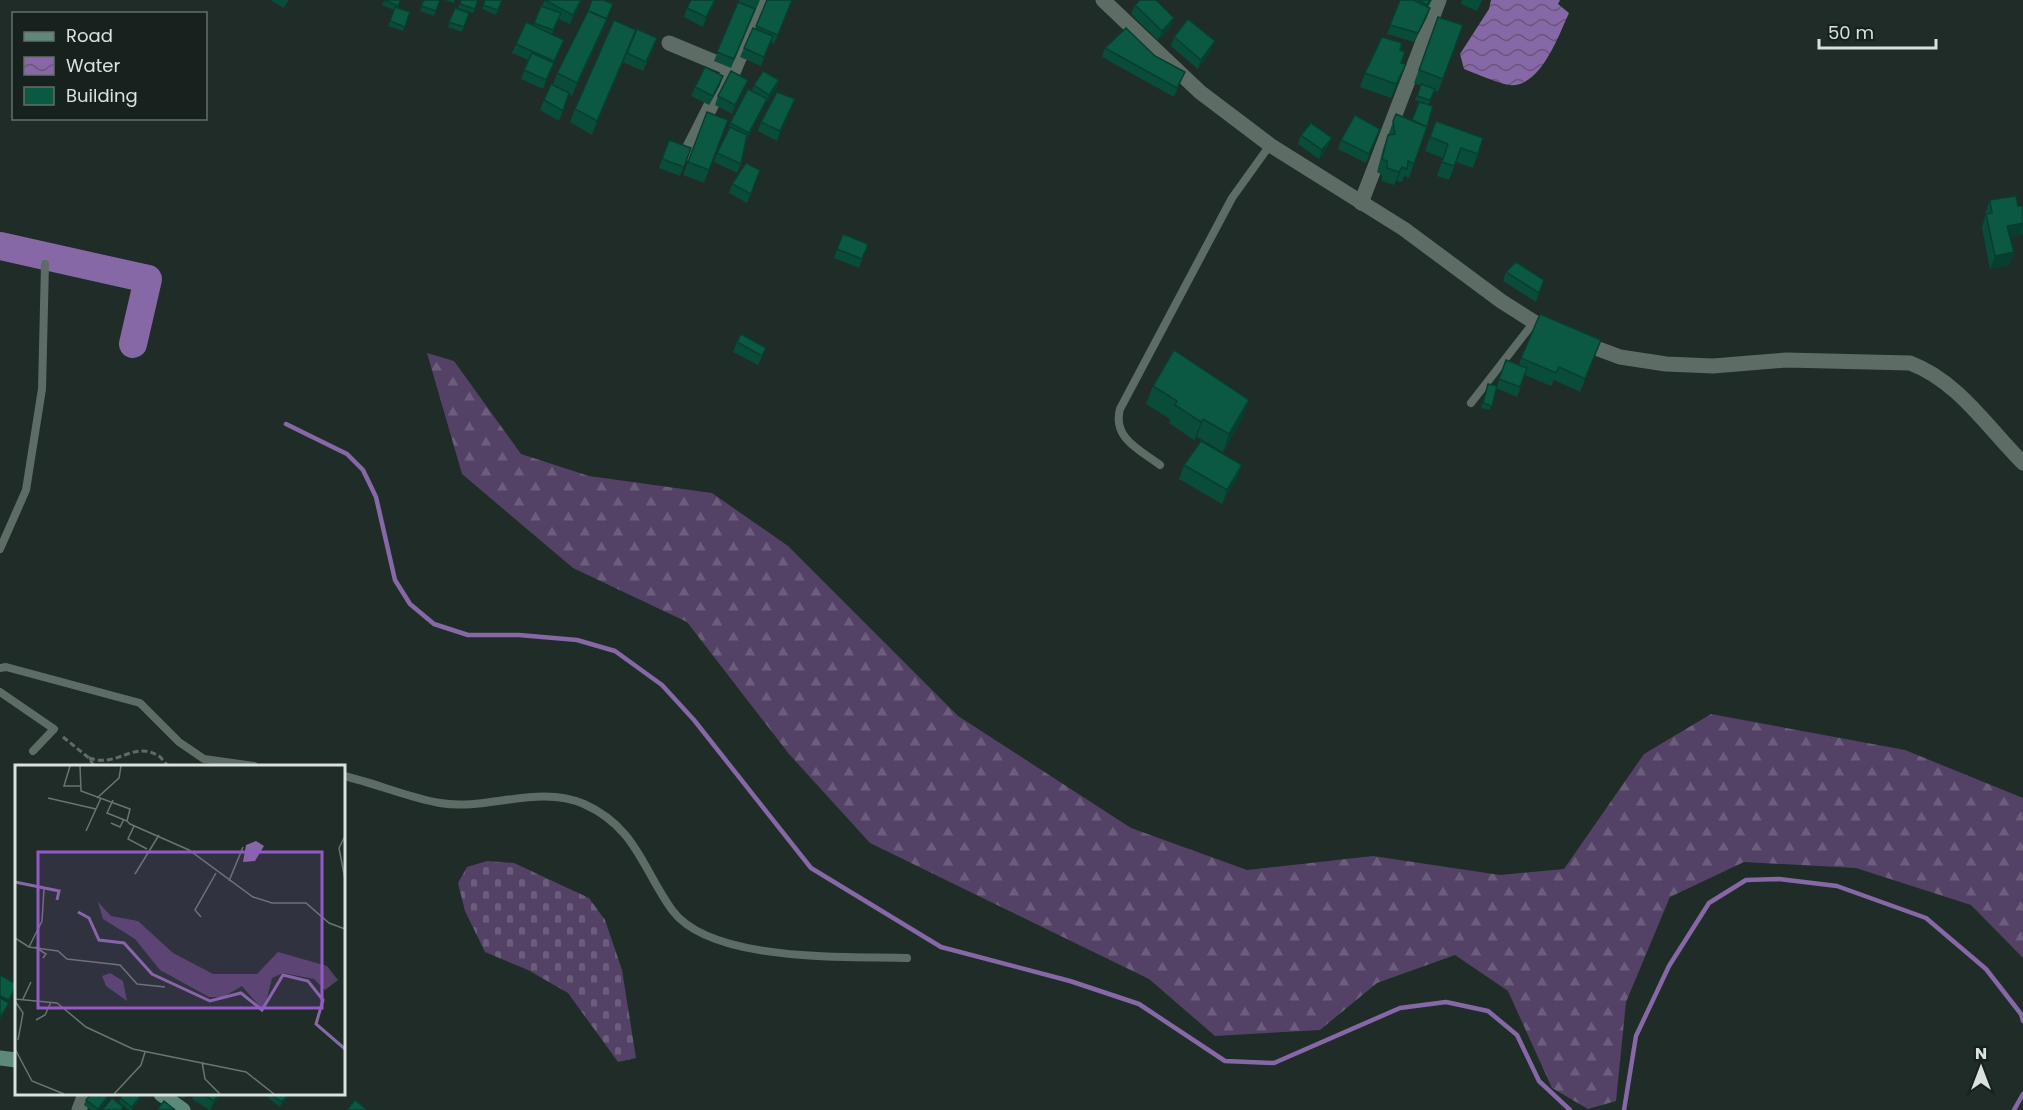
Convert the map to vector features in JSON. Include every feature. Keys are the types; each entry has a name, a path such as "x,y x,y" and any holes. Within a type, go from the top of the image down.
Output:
{"street":[{"path":"687,153 725,78 734,70 764,0"},
{"path":"1103,0 1200,92 1270,145 1404,229 1534,322 1620,357 1666,364 1713,366 1786,360 1910,363 1929,370 1952,386 2023,463"},
{"path":"1361,203 1439,0"},
{"path":"669,43 734,70"},
{"path":"0,1058 15,1060"},
{"path":"79,1110 85,1095"},
{"path":"162,1095 183,1110"}],"lane":[{"path":"1160,465 1124,439 1118,422 1120,409 1233,198 1270,145"},
{"path":"0,549 26,490 42,389 45,264"},
{"path":"1471,403 1534,322"},
{"path":"0,668 6,667 140,702 179,742 204,759 247,765"},
{"path":"0,692 54,729 33,752"},
{"path":"345,776 439,803 469,805 555,797 584,804 608,819 628,837 645,861 672,910 688,927 708,937 738,946 799,955 907,958"}],"path":[{"path":"54,729 89,758 93,765"},
{"path":"89,758 109,762 132,750 159,756 168,765"}],"green space":[{"path":"427,353 454,361 521,454 589,476 712,493 788,546 958,716 1131,828 1247,870 1373,856 1500,875 1564,869 1644,754 1711,714 1905,750 2023,798 2023,958 1971,905 1856,868 1744,862 1670,897 1626,1002 1616,1101 1588,1109 1552,1088 1508,991 1455,955 1377,983 1320,1030 1215,1036 1149,979 870,843 789,754 687,622 573,568 462,474"},
{"path":"487,861 514,863 589,898 605,920 622,970 636,1058 618,1062 568,993 528,970 485,952 465,911 458,883 467,867"}],"water":[{"path":"1491,0 1560,0 1558,4 1569,13 1546,61 1527,80 1516,85 1504,84 1464,69 1460,54 1489,9"}],"building":[{"path":"384,0 401,0 398,6"},
{"path":"424,0 440,0 436,11 421,6"},
{"path":"461,0 478,0 475,9 460,4"},
{"path":"485,0 502,0 498,10 483,5"},
{"path":"545,0 581,0 573,15"},
{"path":"592,0 603,0 613,4 607,19 588,11"},
{"path":"691,0 715,0 706,17 687,8"},
{"path":"767,0 792,0 778,35 756,26"},
{"path":"1140,0 1156,0 1174,18 1162,31 1135,5"},
{"path":"1400,0 1413,0 1430,8 1418,33 1390,25"},
{"path":"1419,0 1430,0 1427,5"},
{"path":"738,2 755,9 734,59 717,52"},
{"path":"541,6 561,13 553,30 534,23"},
{"path":"395,7 410,12 405,27 390,21"},
{"path":"455,8 469,13 464,27 449,22"},
{"path":"588,11 607,19 577,83 557,73"},
{"path":"1438,17 1463,25 1443,79 1419,70"},
{"path":"1188,19 1215,41 1201,60 1174,37"},
{"path":"614,20 636,30 597,121 575,109"},
{"path":"526,22 564,40 554,61 516,44"},
{"path":"753,28 773,36 764,57 744,48"},
{"path":"1126,28 1155,56 1185,72 1177,88 1105,48"},
{"path":"637,29 657,38 646,62 627,53"},
{"path":"1382,37 1402,43 1400,50 1405,52 1401,63 1406,64 1396,84 1365,73"},
{"path":"532,53 554,63 546,80 524,70"},
{"path":"705,67 723,76 713,96 695,87"},
{"path":"731,71 748,80 735,105 718,96"},
{"path":"763,71 779,80 769,95 754,85"},
{"path":"551,84 569,93 563,111 544,100"},
{"path":"1421,84 1435,89 1430,100 1417,96"},
{"path":"748,89 767,99 749,133 730,123"},
{"path":"777,92 795,99 780,131 761,122"},
{"path":"1419,102 1433,106 1427,127 1412,120"},
{"path":"707,112 728,120 709,170 688,162"},
{"path":"1396,114 1427,127 1414,164 1408,161 1407,169 1402,167 1399,172 1387,168 1387,161 1382,159 1388,135 1395,134 1393,121"},
{"path":"1355,115 1380,129 1369,154 1341,140"},
{"path":"1436,121 1483,138 1478,154 1461,148 1454,166 1442,162 1448,144 1430,137"},
{"path":"1311,123 1332,138 1322,150 1301,135"},
{"path":"730,127 747,135 741,164 717,153"},
{"path":"669,140 691,148 684,167 662,159"},
{"path":"746,163 760,170 751,194 732,184"},
{"path":"2016,196 2018,206 2023,206 2023,223 2007,226 2014,252 1995,256 1986,214 1992,213 1990,200"},
{"path":"843,234 868,244 862,259 837,249"},
{"path":"1516,262 1544,280 1539,293 1506,272"},
{"path":"1540,314 1601,340 1585,379 1559,367 1556,373 1521,358"},
{"path":"741,334 766,348 762,356 737,342"},
{"path":"1174,350 1249,400 1229,434 1203,419 1201,422 1175,405 1177,401 1153,386"},
{"path":"1506,360 1527,368 1520,387 1499,379"},
{"path":"1488,384 1497,386 1492,406 1483,403"},
{"path":"1201,441 1242,465 1227,490 1184,465"},
{"path":"0,975 15,983 15,988 9,1000 0,996"},
{"path":"0,998 9,1003 0,1018"},
{"path":"90,1095 109,1095 98,1109 86,1100"},
{"path":"123,1095 141,1095 132,1107 120,1098"},
{"path":"204,1095 218,1095 214,1101"},
{"path":"272,1095 288,1095 282,1102"},
{"path":"112,1098 123,1107 121,1110 102,1110"},
{"path":"355,1100 366,1109 366,1110 347,1110"},
{"path":"164,1101 175,1110 157,1110"}],"waterway":[{"path":"0,246 148,279 133,344"},
{"path":"286,424 347,454 363,470 376,497 395,580 410,604 434,624 468,635 519,635 577,640 615,651 662,685 694,720 811,868 941,947 1070,981 1139,1004 1225,1061 1274,1063 1400,1008 1446,1002 1488,1011 1517,1035 1539,1081 1570,1110"},
{"path":"1624,1110 1636,1036 1669,966 1709,903 1746,880 1779,879 1837,886 1926,918 1986,969 2021,1014 2023,1021"},
{"path":"2014,1110 2023,1094"}]}
